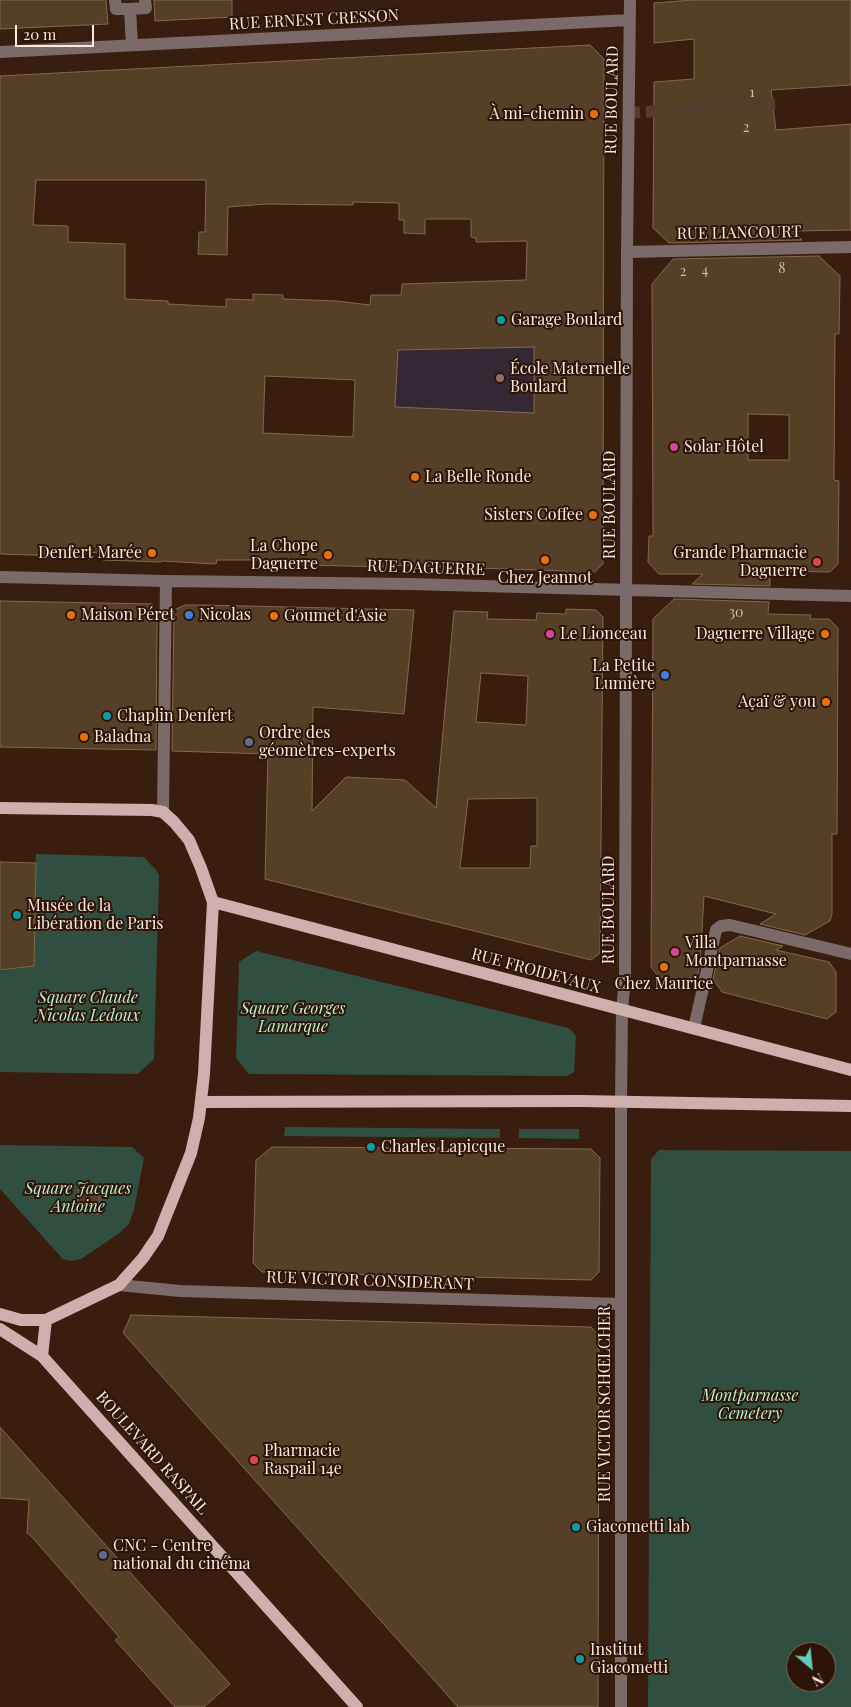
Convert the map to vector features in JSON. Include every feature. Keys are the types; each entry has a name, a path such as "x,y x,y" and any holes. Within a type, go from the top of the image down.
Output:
{"main road":[{"path":"0,808 152,810 163,812 189,840 213,902 201,1102 191,1153 161,1229 143,1258 119,1285 46,1320 21,1320 0,1314"},
{"name":"RUE FROIDEVAUX","path":"213,902 851,1070"},
{"path":"201,1102 621,1102 851,1106"},
{"path":"42,1356 46,1320"},
{"name":"BOULEVARD RASPAIL","path":"0,1329 42,1356 357,1707"}],"street":[{"path":"115,0 116,9 146,8 146,0"},
{"name":"RUE BOULARD","path":"621,1102 622,1010 626,980 627,252 630,0"},
{"path":"130,9 132,45"},
{"name":"RUE ERNEST CRESSON","path":"0,52 630,20"},
{"name":"RUE LIANCOURT","path":"627,252 851,247"},
{"name":"RUE DAGUERRE","path":"0,578 339,582 851,596"},
{"path":"163,812 166,581"},
{"path":"694,1028 716,930 721,926 730,925 851,954"},
{"name":"RUE VICTOR SCHŒLCHER","path":"621,1102 621,1707"},
{"name":"RUE VICTOR CONSIDERANT","path":"119,1285 190,1292 621,1304"}],"shaded area":[{"name":"École Maternelle Boulard","path":"534,347 603,456 392,449 398,350"}],"green space":[{"name":"Square Claude Nicolas Ledoux","path":"36,854 144,857 159,875 154,1059 138,1074 0,1072 0,971 34,966"},
{"name":"Square Georges Lamarque","path":"256,951 568,1028 576,1036 574,1072 567,1076 249,1074 236,1058 239,962"},
{"path":"285,1127 500,1129 500,1138 284,1136"},
{"path":"519,1129 579,1129 579,1139 519,1138"},
{"name":"Square Jacques Antoine","path":"0,1145 132,1147 144,1158 134,1209 129,1224 118,1234 81,1259 71,1261 63,1259 0,1189"},
{"name":"Montparnasse Cemetery","path":"659,1150 851,1151 851,1707 648,1707 651,1159"}],"building":[{"path":"0,0 106,0 108,24 0,29"},
{"path":"154,0 232,0 232,17 155,21"},
{"path":"692,0 851,0 851,85 771,90 776,130 851,124 851,230 793,231 802,240 669,243 653,228 654,82 694,79 694,39 654,43 654,3"},
{"path":"590,45 604,59 603,564 585,581 567,580 567,571 386,565 386,567 263,564 264,560 217,560 216,564 103,560 104,553 63,551 62,556 0,554 0,76","holes":["36,180 206,180 205,232 199,232 198,254 227,255 228,207 266,204 353,205 353,202 399,203 399,220 404,220 404,233 425,234 425,219 471,219 471,237 476,238 476,242 527,241 526,280 402,284 401,295 371,295 370,305 336,301 283,299 283,295 253,294 253,300 226,299 226,307 168,304 168,301 125,299 125,244 68,242 68,226 33,225","534,347 534,413 395,407 398,350","265,376 355,380 353,437 263,433"]},
{"path":"819,256 840,276 839,334 835,334 834,480 839,481 838,564 830,572 770,571 770,586 692,584 703,574 659,574 648,562 649,536 653,536 652,284 673,259","holes":["748,414 789,415 789,460 748,460"]},
{"path":"674,599 769,602 768,614 811,615 810,619 829,619 838,628 837,834 832,834 832,914 830,921 805,935 760,924 776,914 704,896 698,974 683,983 658,976 651,967 653,619"},
{"path":"0,601 153,604 153,621 157,619 156,750 0,747"},
{"path":"185,605 414,610 404,714 313,707 312,811 346,777 405,780 436,808 454,611 488,612 487,619 536,620 537,613 566,614 566,609 596,610 603,617 600,953 591,960 265,879 268,754 172,751 174,610","holes":["481,673 528,676 526,725 476,722","537,798 537,846 531,846 530,868 460,868 468,799"]},
{"name":"Musée de la Libération de Paris","path":"0,862 36,863 34,966 0,970"},
{"path":"740,936 783,946 776,950 829,962 836,972 836,1012 827,1019 722,992 713,979 720,948"},
{"path":"272,1147 591,1149 600,1158 599,1272 591,1280 262,1272 253,1263 256,1160"},
{"path":"78,1190 99,1191 99,1214 77,1213"},
{"path":"131,1315 591,1327 599,1336 598,1707 458,1707 123,1333"},
{"path":"0,1427 230,1684 204,1707 175,1707 115,1640 119,1637 27,1533 29,1500 0,1498"}],"tunnel":[{"path":"628,113 775,104"}],"place":[{"name":"À mi-chemin","path":"594,114"},
{"name":"Garage Boulard","path":"501,320"},
{"name":"École Maternelle Boulard","path":"500,378"},
{"name":"Solar Hôtel","path":"674,447"},
{"name":"La Belle Ronde","path":"415,477"},
{"name":"Sisters Coffee","path":"593,515"},
{"name":"Denfert Marée","path":"152,553"},
{"name":"La Chope Daguerre","path":"328,555"},
{"name":"Chez Jeannot","path":"545,560"},
{"name":"Grande Pharmacie Daguerre","path":"817,562"},
{"name":"Maison Péret","path":"71,615"},
{"name":"Nicolas","path":"189,615"},
{"name":"Goumet d'Asie","path":"274,616"},
{"name":"Le Lionceau","path":"550,634"},
{"name":"Daguerre Village","path":"825,634"},
{"name":"La Petite Lumière","path":"665,675"},
{"name":"Açaï & you","path":"826,702"},
{"name":"Chaplin Denfert","path":"107,716"},
{"name":"Baladna","path":"84,737"},
{"name":"Ordre des géomètres-experts","path":"249,742"},
{"name":"Musée de la Libération de Paris","path":"17,915"},
{"name":"Villa Montparnasse","path":"675,952"},
{"name":"Chez Maurice","path":"664,967"},
{"name":"Charles Lapicque","path":"371,1147"},
{"name":"Pharmacie Raspail 14e","path":"254,1460"},
{"name":"Giacometti lab","path":"576,1527"},
{"name":"CNC - Centre national du cinéma","path":"103,1555"},
{"name":"Institut Giacometti","path":"580,1659"}]}
